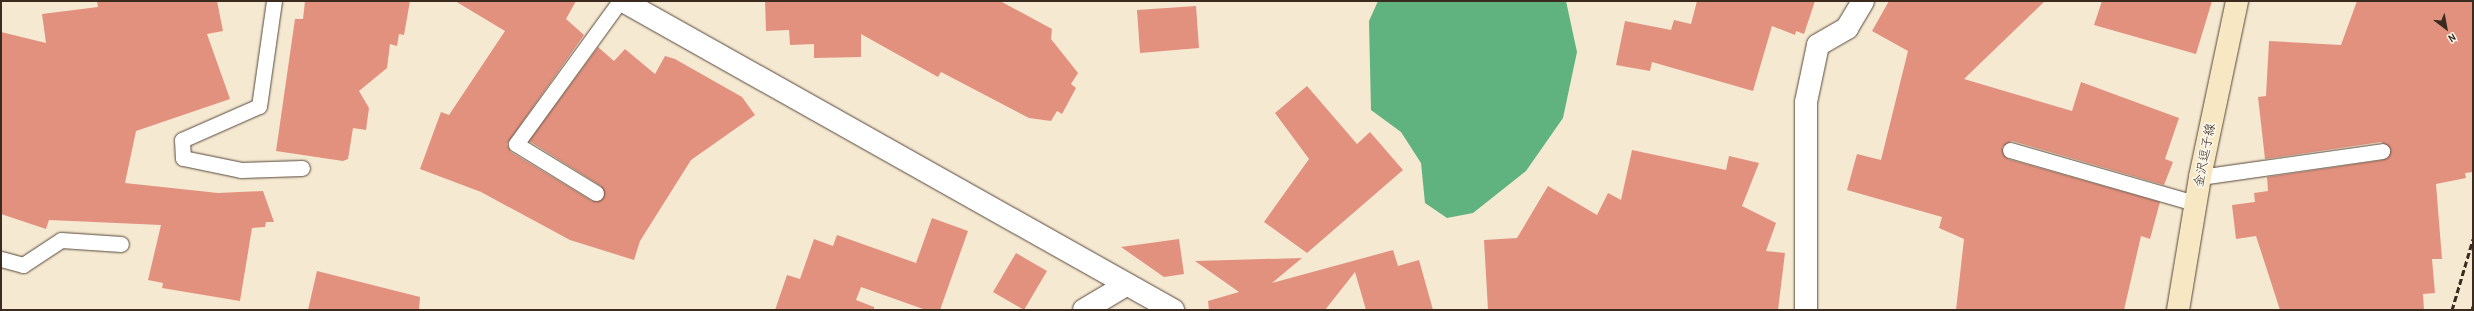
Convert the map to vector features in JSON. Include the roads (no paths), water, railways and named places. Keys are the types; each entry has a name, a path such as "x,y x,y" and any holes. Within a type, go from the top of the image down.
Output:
{"main road":[{"name":"金沢逗子線","path":"2178,310 2195,203 2236,1"}],"street":[{"path":"624,1 1126,285 1173,310"},
{"path":"1806,310 1806,102 1818,45 1847,28 1863,1"},
{"path":"1084,310 1126,285"}],"lane":[{"path":"274,1 259,106 182,140 183,158 242,170 302,168"},
{"path":"596,193 516,144 620,1"},
{"path":"2010,150 2195,203"},
{"path":"2200,177 2382,151"},
{"path":"1,259 23,265 61,240 121,244"}],"railway":[{"path":"2452,310 2473,239"},
{"path":"2472,310 2473,306"}]}
